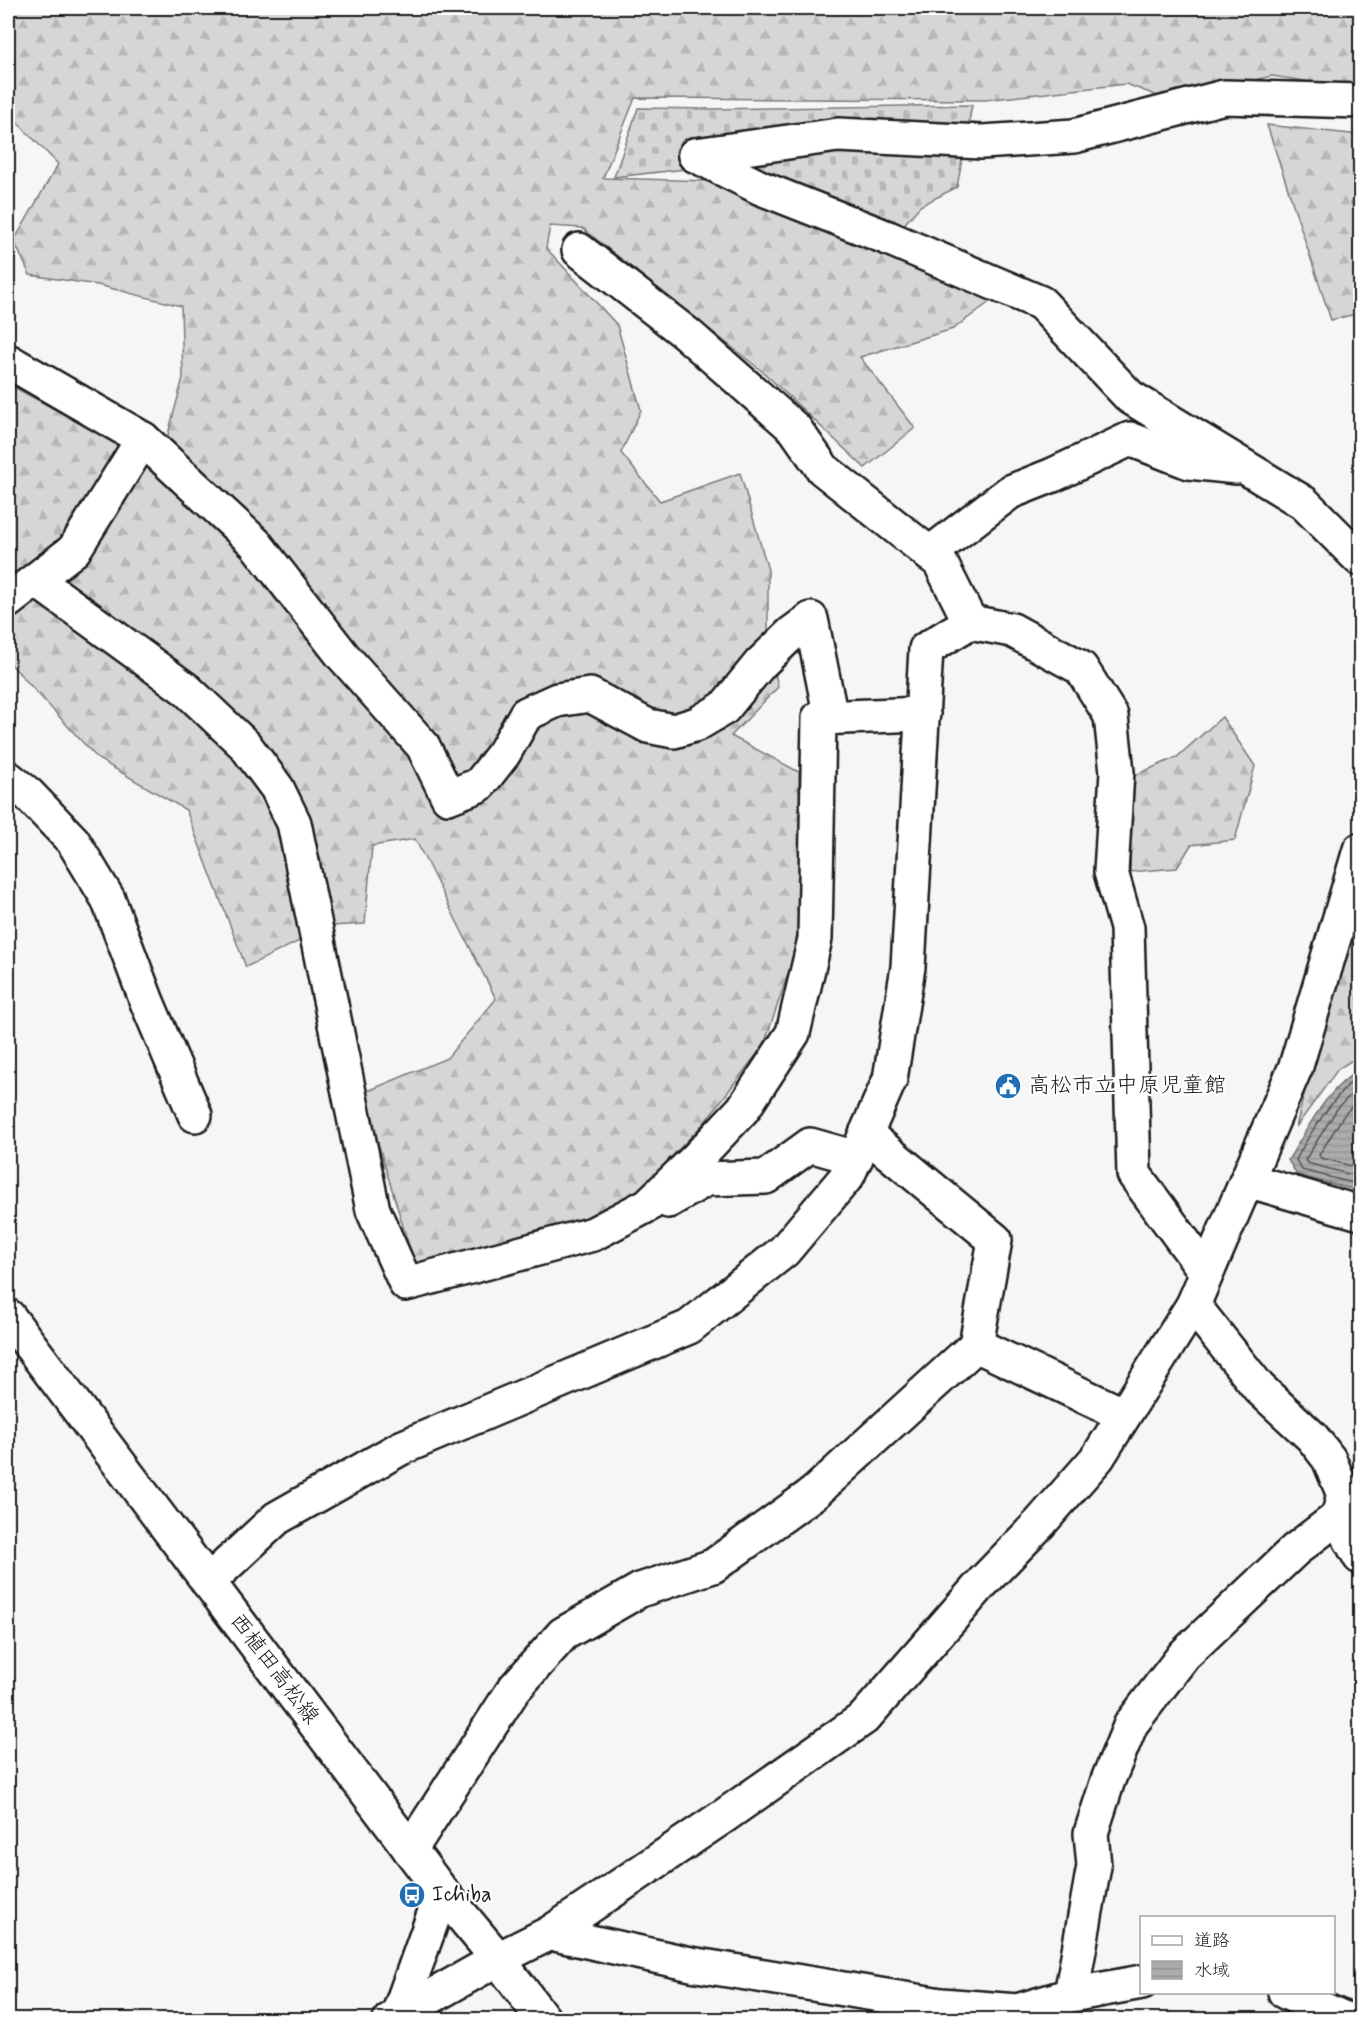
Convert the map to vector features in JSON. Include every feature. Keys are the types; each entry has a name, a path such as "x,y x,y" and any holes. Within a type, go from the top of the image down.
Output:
{"street":[{"path":"1360,101 1224,97 1074,136 982,142 838,135 695,155 761,188 888,238 1041,303 1130,397 1304,503 1360,559"},
{"path":"579,250 687,334 795,429 823,469 940,562 970,622"},
{"path":"8,361 143,439 255,543 344,656 423,746 448,797 479,785 504,753 526,714 557,700 590,695 648,726 674,731 697,724 724,708 760,664 792,633 811,619 831,718"},
{"path":"8,602 74,550 143,439"},
{"path":"929,554 1010,492 1053,475 1130,439 1189,462 1245,467"},
{"path":"36,580 187,690 245,745 277,788 294,823 373,1210 406,1284 593,1234 648,1205 670,1200 706,1179 766,1177 810,1145 861,1146 995,1240 976,1345 814,1493 713,1566 640,1590 563,1634 514,1689 410,1850"},
{"path":"208,1582 277,1518 401,1448 689,1327 784,1251 848,1175 890,1079 908,968 926,649 970,622 1012,630 1081,668 1111,716 1117,772 1111,872 1127,928 1134,1174 1206,1272"},
{"path":"648,1205 743,1109 793,1033 815,939 819,718 923,714"},
{"path":"8,778 28,794 73,842 108,899 147,1002 195,1116"},
{"path":"394,2017 550,1933 864,1718 983,1582 1040,1523 1098,1457 1192,1305 1296,1065 1360,850"},
{"path":"1246,1180 1360,1213"},
{"path":"1192,1305 1258,1388 1312,1437 1329,1459 1349,1509 1360,1557"},
{"name":"西植田高松線","path":"8,1316 442,1892 544,2019"},
{"path":"976,1345 1124,1415"},
{"path":"1071,1995 1094,1866 1091,1833 1108,1780 1131,1724 1184,1655 1294,1550 1349,1509"},
{"path":"394,2017 442,1892"},
{"path":"550,1933 691,1964 941,2005 1017,2011 1071,1995 1140,1982"},
{"path":"1290,1994 1347,2019"}],"green space":[{"path":"8,8 1360,8 1360,87 1345,87 1272,76 1166,99 1126,84 985,100 635,98 603,178 711,181 991,301 953,329 860,357 915,428 865,468 763,372 582,228 550,226 546,248 617,325 641,410 621,453 660,501 740,473 768,570 768,637 778,687 731,736 799,772 801,935 764,1045 704,1123 627,1203 579,1225 415,1266 363,1093 447,1058 496,999 415,839 372,846 365,924 330,926 246,967 186,810 98,759 8,661 8,384 116,442 158,472 183,378 181,306 98,285 30,275 14,241 58,164 8,113"},
{"path":"972,105 957,187 920,206 901,228 722,165 614,177 638,108"},
{"path":"1267,125 1360,135 1360,189 1351,203 1360,221 1360,313 1331,320"},
{"path":"1222,717 1255,766 1235,840 1191,845 1177,868 1130,872 1131,777 1177,757"},
{"path":"1360,910 1360,1055 1338,1069 1296,1127 1328,997"}],"water":[{"path":"1360,1070 1360,1191 1297,1175 1288,1160 1328,1098 1348,1077"}],"place":[{"name":"高松市立中原児童館","path":"1008,1086"},
{"name":"Ichiba","path":"412,1895"}]}
